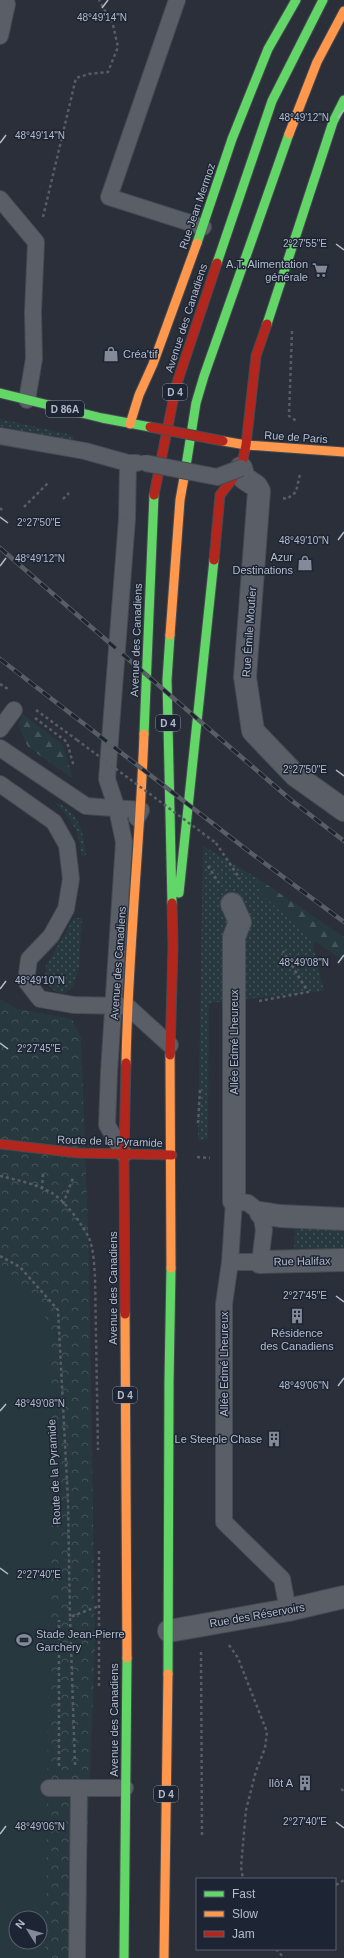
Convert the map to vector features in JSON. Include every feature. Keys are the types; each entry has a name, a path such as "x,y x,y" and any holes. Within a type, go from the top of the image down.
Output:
{"main road":[{"name":"Rue Jean Mermoz","path":"130,424 139,395 153,364 203,227 232,139 268,49 296,0"},
{"name":"Avenue des Canadiens","path":"120,1005 141,810 153,499 176,386 272,101 323,0"},
{"name":"D 4","path":"164,1958 169,1631 169,1382 172,1155 170,1045 173,946 167,680 180,500 196,403 204,376 296,113 317,62 344,11"},
{"path":"173,946 201,691 220,495 241,468 246,445 256,356 333,122 344,100"},
{"name":"D 86A","path":"0,393 130,424 246,445"},
{"name":"Rue de Paris","path":"246,445 344,452"},
{"name":"Route de la Pyramide","path":"0,1144 53,1152 172,1155"},
{"name":"Avenue des Canadiens","path":"124,1154 126,1629 124,1958"}],"street":[{"name":"Rue Émile Moutier","path":"241,468 244,478 256,486 259,491 245,677 253,731 295,775 344,810"},
{"name":"Allée Edmé Lheureux","path":"232,904 240,922 234,938 234,1201"},
{"path":"261,1213 280,1216 344,1219"},
{"name":"Rue Halifax","path":"260,1262 344,1260"},
{"name":"Rue des Réservoirs","path":"169,1631 288,1610 344,1597"}],"lane":[{"path":"177,0 109,197 203,227"},
{"path":"0,36 7,4"},
{"path":"0,199 36,242 33,312 34,359 27,400"},
{"path":"0,436 84,451 128,463 145,463 217,477 241,468"},
{"path":"124,1154 107,1125 120,1005 124,842 117,809 107,779 127,519 128,463"},
{"path":"0,729 14,710"},
{"path":"0,748 86,806 141,810 124,842"},
{"path":"0,784 54,822 67,845 71,878 66,908 51,936 29,959 26,981 40,999 74,1005 120,1005 170,1045"},
{"path":"230,1262 260,1262 264,1230 261,1213 248,1202 234,1201"},
{"name":"Allée Edmé Lheureux","path":"234,1201 230,1262 224,1304 224,1522 282,1579 288,1610"},
{"path":"48,1788 125,1788"},
{"path":"76,1958 79,1788"}],"path":[{"path":"36,242 48,200 76,78 89,74 108,72 118,47 113,25 99,0"},
{"path":"293,327 289,416 303,426 301,450"},
{"path":"24,507 49,482"},
{"path":"63,499 69,493"},
{"path":"0,508 3,511"},
{"path":"35,709 216,843 241,881"},
{"path":"30,714 67,742 74,767"},
{"path":"49,728 53,722"},
{"path":"234,1006 308,992 283,951"},
{"name":"Avenue des Canadiens","path":"0,1176 23,1181 53,1194 79,1222 88,1238 93,1255 95,1278 98,1450"},
{"path":"63,1204 72,1183"},
{"name":"Route de la Pyramide","path":"0,1256 20,1267 58,1310 68,1501 75,1765"},
{"name":"Avenue des Canadiens","path":"99,1545 99,1690"},
{"path":"70,1617 99,1606"},
{"path":"58,1771 59,1620"},
{"path":"201,1625 202,1835"},
{"path":"225,1638 238,1658 267,1732 265,1748 256,1771 246,1810 241,1867 243,1878"},
{"path":"336,1885 344,1880"},
{"path":"277,1950 284,1958"}],"green space":[{"path":"0,419 72,435 74,437 73,444 0,426"},
{"path":"23,714 63,745 73,779 28,747 18,725"},
{"path":"54,802 69,810 78,822 84,838 86,855 81,856 79,839 74,826"},
{"path":"203,846 257,878 260,893 316,942 313,946 324,991 209,1003 208,1139 198,1141"},
{"path":"257,878 344,937 344,961 316,942 260,893"},
{"path":"74,918 82,918 79,968 72,988 63,994 52,989 45,979 46,966"},
{"path":"0,999 18,1009 72,1019 81,1038 89,1254 95,1643 83,1958 0,1958"},
{"path":"295,1227 344,1229 344,1252 294,1251"},
{"name":"Stade Jean-Pierre Garchery","path":"0,1264 51,1324 46,1910 8,1910 8,1950 45,1950 45,1958 0,1958"}],"railway":[{"path":"0,548 291,800 344,841"},
{"path":"0,659 251,853 344,922"}],"traffic: fast":[{"path":"197,243 232,139 268,49 296,0"},
{"path":"217,263 272,101 323,0"},
{"path":"267,324 333,122 344,100"},
{"path":"185,472 196,403 204,376 289,134"},
{"path":"0,393 102,418 150,427"},
{"path":"144,734 154,495"},
{"path":"179,893 214,560"},
{"path":"170,635 167,680 172,903"},
{"path":"168,1674 171,1268"},
{"path":"124,1958 127,1658"}],"traffic: slow":[{"path":"289,134 317,62 344,11"},
{"path":"130,424 139,395 153,364 197,243"},
{"path":"223,441 246,445 344,452"},
{"path":"170,635 180,500 185,472"},
{"path":"126,1063 129,981 144,734"},
{"path":"170,1055 171,1268"},
{"path":"125,1314 127,1658"},
{"path":"164,1958 168,1674"}],"traffic: jam":[{"path":"154,495 176,386 217,263"},
{"path":"214,560 220,495 241,468 246,445 256,356 267,324"},
{"path":"150,427 223,441"},
{"path":"170,1055 173,946 172,903"},
{"path":"125,1314 124,1154 126,1063"},
{"path":"0,1144 78,1153 172,1155"}],"place":[{"name":"A.T. Alimentation générale","path":"320,270"},
{"name":"Créa'tif","path":"111,354"},
{"name":"Azur Destinations","path":"305,563"},
{"name":"Résidence des Canadiens","path":"297,1316"},
{"name":"Le Steeple Chase","path":"274,1439"},
{"name":"Stade Jean-Pierre Garchery","path":"24,1640"},
{"name":"Ilôt A","path":"305,1783"}]}
